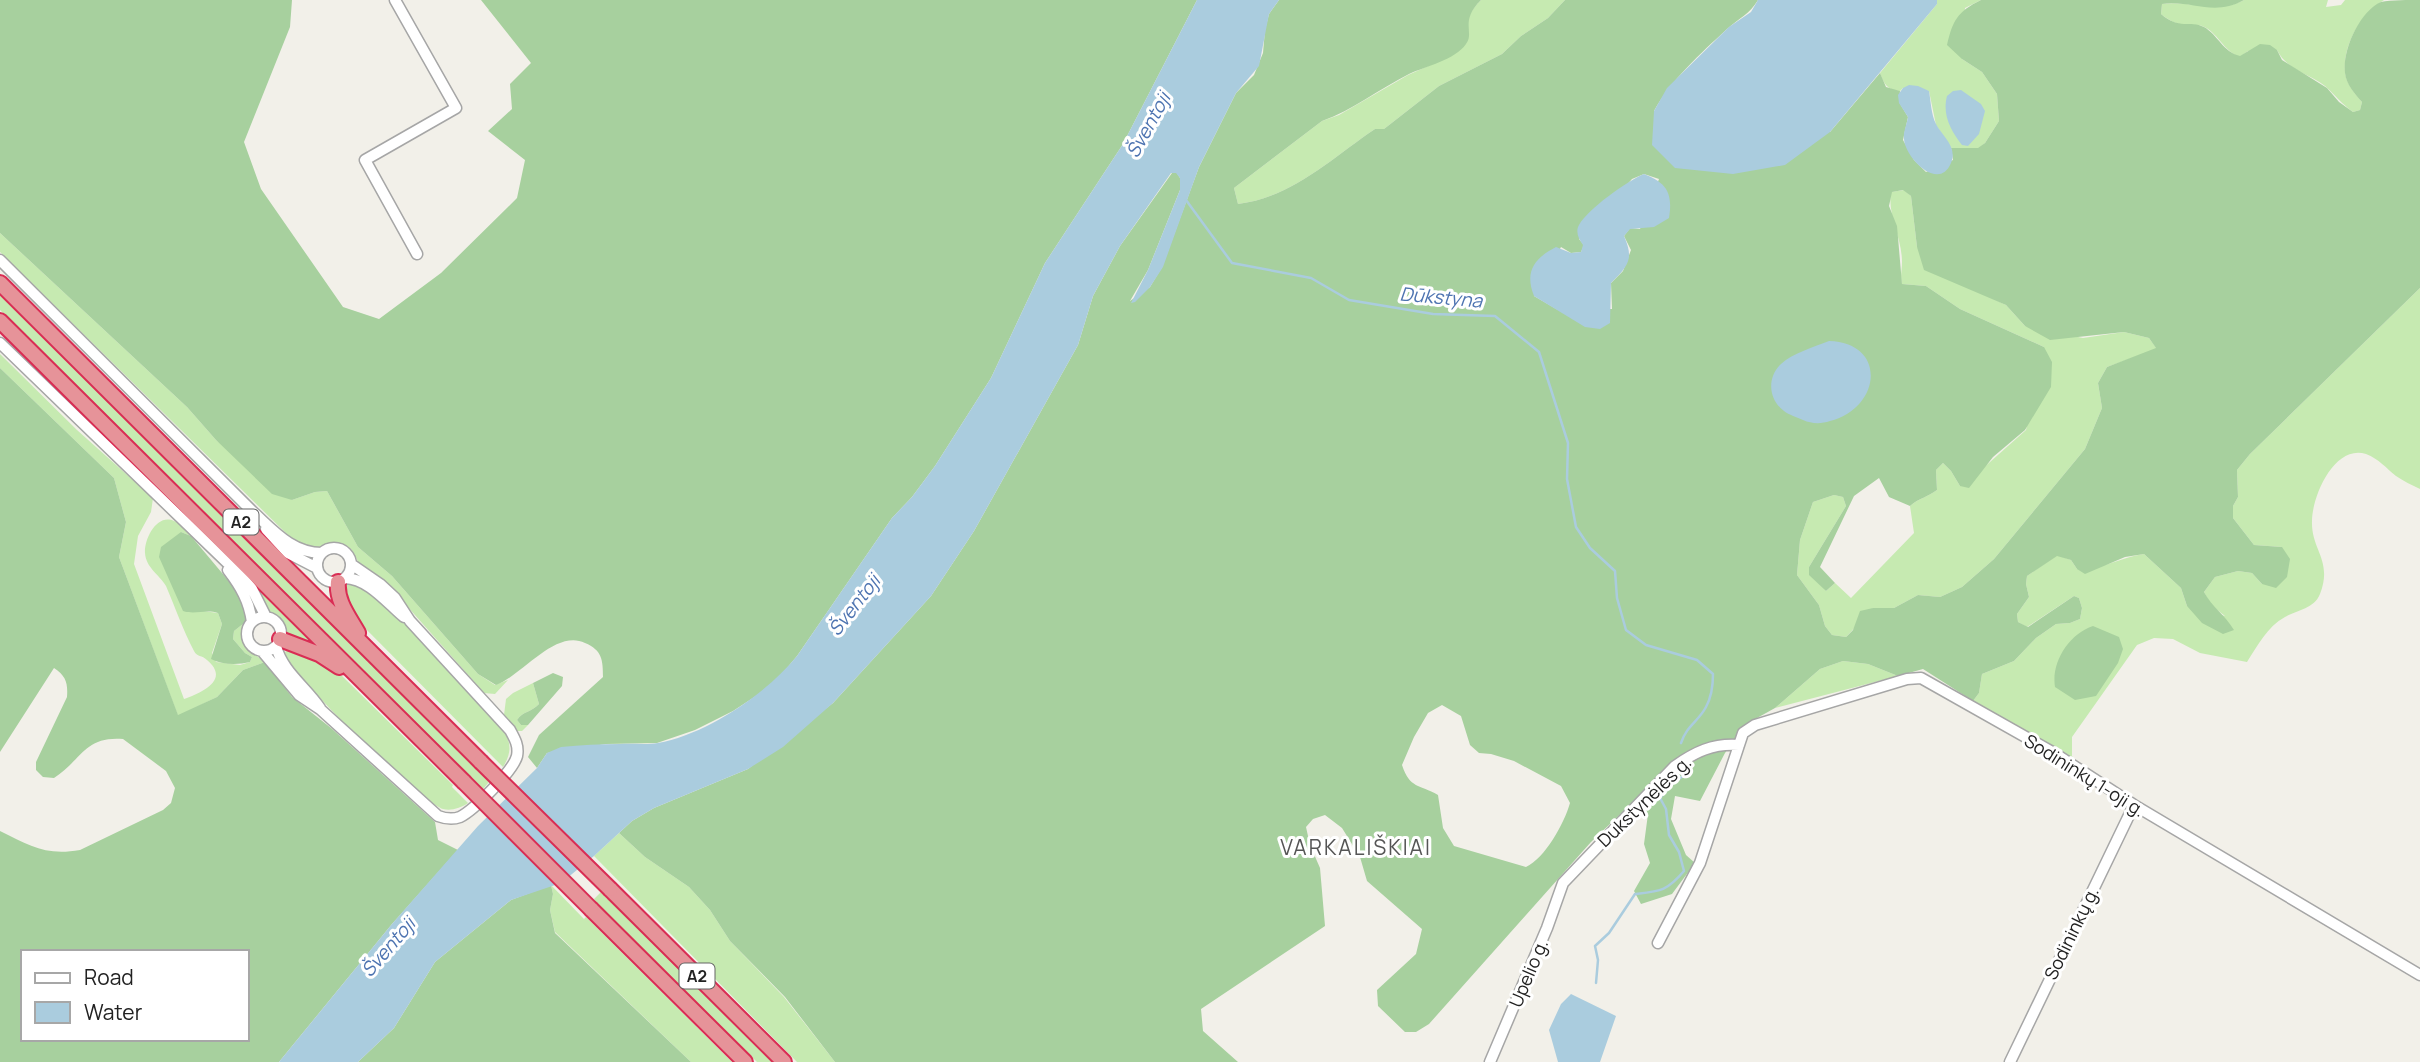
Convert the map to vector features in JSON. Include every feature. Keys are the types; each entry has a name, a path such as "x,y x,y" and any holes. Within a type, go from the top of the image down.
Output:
{"highway":[{"name":"A2","path":"0,283 783,1062"},
{"name":"A2","path":"0,321 745,1062"},
{"path":"342,580 338,591 342,604 368,649"},
{"path":"278,643 318,654 368,687"}],"street":[{"path":"395,0 456,108 365,160 417,254"},
{"path":"0,260 253,512 297,549 308,553 322,553 338,548 347,554 351,564 380,583 395,598 410,621"},
{"path":"0,343 242,577 253,590 266,617"},
{"path":"213,551 240,585 249,604 252,622 247,632 248,642 262,652 299,695 320,709 438,816 448,819 461,816 489,791 512,768 516,758 516,740 510,730 410,621 355,578 324,579 317,568 288,553 276,543 253,512"},
{"path":"317,568 322,553"},
{"path":"342,580 351,564"},
{"path":"252,622 266,617 272,619 279,628 279,657 320,709"},
{"path":"262,652 278,643"},
{"name":"Sodininkų 1-oji g.","path":"1739,745 1743,733 1755,725 1921,678 2054,753 2134,805 2420,975"},
{"name":"Dukstynėlės g.","path":"1563,883 1675,766 1696,751 1727,744 1739,745"},
{"path":"1658,943 1700,863 1739,745"},
{"name":"Sodininkų g.","path":"2010,1062 2134,805"},
{"name":"Upelio g.","path":"1490,1062 1547,928 1563,883"}],"green space":[{"path":"0,0 292,0 290,27 244,142 261,189 343,307 379,319 441,273 517,198 525,160 488,131 512,109 510,84 531,63 481,0 1197,0 1123,144 1045,263 991,378 935,466 892,518 781,675 762,692 733,711 695,730 657,743 606,744 547,753 537,768 528,757 539,735 603,677 602,661 595,649 574,640 562,642 496,685 478,674 392,576 358,547 327,491 292,500 272,494 216,440 187,407 0,233"},
{"path":"1279,0 1481,0 1471,14 1468,40 1461,50 1409,74 1322,121 1234,188 1238,204 1276,194 1310,175 1375,129 1384,129 1439,86 1502,54 1521,36 1548,18 1565,0 1758,0 1748,13 1687,67 1654,111 1830,132 1880,73 1886,87 1900,91 1899,102 1908,117 1903,140 1914,160 1926,172 1953,160 1951,148 1978,148 1985,143 1999,121 1997,94 1982,72 1947,45 1957,18 1981,0 2244,0 2213,8 2162,4 2161,14 2173,22 2204,27 2229,51 2240,56 2260,44 2270,45 2277,50 2282,60 2327,88 2339,102 2353,112 2360,110 2362,102 2351,89 2345,73 2346,53 2354,32 2366,14 2381,2 2420,0 2420,288 2250,454 2237,470 2238,497 2233,506 2233,518 2254,545 2282,547 2290,559 2287,577 2276,588 2262,584 2252,573 2238,571 2215,577 2204,592 2234,630 2223,634 2202,623 2187,606 2181,588 2144,554 2125,557 2085,574 2077,569 2071,560 2057,556 2027,576 2029,597 2017,614 2018,622 2028,627 2074,596 2079,598 2082,608 2080,619 2056,624 2036,638 2014,661 1982,674 1979,693 1973,701 1923,669 1898,676 1868,664 1843,661 1820,669 1775,708 1748,723 1725,753 1700,801 1675,796 1671,819 1686,855 1695,863 1672,894 1641,904 1634,891 1650,863 1644,844 1648,814 1643,806 1630,805 1591,842 1429,1024 1416,1032 1405,1032 1378,1006 1377,990 1416,954 1422,929 1367,881 1360,857 1342,828 1325,815 1313,819 1306,827 1320,868 1325,926 1201,1009 1203,1031 1238,1062 835,1062 785,997 730,941 710,910 689,887 645,857 619,833 632,821 654,808 748,769 833,703 931,596 974,531 1078,345 1093,296 1120,246 1172,173 1177,173 1180,190 1148,270 1130,301 1150,287 1162,267 1199,167 1236,93 1254,75 1263,53 1269,14","holes":["1644,174 1659,179 1640,229 1630,228 1624,236 1631,250 1623,271 1611,283 1612,309 1558,310 1534,296 1561,247 1571,253 1581,252 1584,245 1579,239 1632,179","1903,190 1911,196 1917,247 1924,270 2006,305 2025,326 2050,340 2124,332 2149,338 2156,348 2107,367 2098,383 2102,408 2085,449 1994,559 1962,587 1940,597 1918,595 1894,608 1860,611 1853,630 1846,637 1832,635 1825,626 1819,605 1797,575 1800,540 1813,502 1834,495 1843,497 1846,506 1809,567 1809,575 1826,591 1835,583 1820,567 1854,496 1879,478 1889,497 1910,506 1937,490 1936,470 1943,463 1960,486 1969,488 1993,457 2025,430 2051,387 2052,362 2044,347 1960,309 1926,286 1902,284 1897,226 1889,206 1892,192","1442,705 1461,716 1470,745 1479,753 1514,761 1561,786 1570,803 1553,840 1533,863 1526,867 1454,846 1443,828 1438,795 1412,782 1402,765 1428,713"]},
{"path":"1481,0 1565,0 1548,18 1521,36 1502,54 1439,86 1384,129 1375,129 1310,175 1276,194 1238,204 1234,188 1322,121 1339,115 1408,75 1446,58 1469,35 1469,16"},
{"path":"1937,0 1981,0 1965,8 1962,59 1982,72 1997,94 1999,121 1978,149 1951,148 1936,125 1929,91 1903,88 1900,91 1889,88 1880,73 1937,4"},
{"path":"2244,0 2328,0 2326,7 2341,5 2345,0 2384,0 2361,22 2347,51 2345,72 2351,88 2362,102 2360,110 2353,112 2325,86 2286,62 2277,50 2248,51 2240,57 2208,29 2200,25 2178,24 2161,14 2162,4 2224,6"},
{"path":"1904,190 1911,196 1917,247 1981,293 2006,305 2025,326 2083,338 2124,332 2149,338 2157,349 2107,367 2098,383 2102,408 2085,449 1994,559 1962,587 1940,597 1918,595 1894,608 1873,608 1846,637 1832,635 1825,626 1819,605 1797,575 1800,540 1813,502 1834,495 1843,497 1846,506 1809,567 1826,591 1835,583 1851,598 1914,533 1910,506 1937,490 1936,470 1943,463 1960,486 2026,430 2044,347 1960,309 1926,286 1902,284 1900,244 1890,201 1891,192"},
{"path":"0,233 187,407 216,440 292,500 327,491 358,547 392,576 478,674 495,685 508,680 495,694 484,693 399,597 360,565 351,549 336,543 315,549 297,544 0,252"},
{"path":"2420,288 2420,489 2399,478 2366,454 2354,453 2335,464 2321,487 2313,511 2313,531 2324,572 2320,594 2314,603 2273,626 2247,662 2200,653 2173,639 2154,638 2137,645 2072,737 2072,756 2078,763 1973,701 1979,693 1982,674 2014,661 2036,638 2056,624 2080,619 2082,608 2079,598 2074,596 2027,627 2018,622 2017,614 2029,597 2027,576 2057,555 2071,560 2077,569 2144,554 2181,588 2187,606 2225,616 2211,605 2204,592 2215,577 2238,571 2252,573 2262,584 2282,547 2254,545 2233,518 2233,506 2238,497 2237,470 2250,454"},
{"path":"0,291 477,768 489,782 483,789 0,310"},
{"path":"0,354 77,430 153,498 151,512 138,536 134,564 184,699 211,685 216,674 214,667 194,651 166,586 146,558 145,547 149,535 162,521 176,522 191,536 181,532 203,611 218,613 222,624 212,653 216,662 240,665 250,662 252,657 233,639 234,631 248,620 242,638 250,651 265,662 243,670 217,697 178,716 119,557 126,522 114,478 0,368"},
{"path":"0,368 114,478 126,522 119,557 178,715 217,697 243,670 265,662 292,697 331,728 435,822 438,840 458,850 392,924 279,1062 0,1062 0,831 48,851 80,850 163,810 171,803 175,788 166,771 123,739 110,739 91,745 54,778 43,777 36,770 36,762 67,697 65,680 54,668 0,752"},
{"path":"181,532 191,536 243,598 248,620 234,631 233,639 252,657 250,662 230,664 211,659 222,624 218,613 183,611 159,557 161,547"},
{"path":"351,583 373,595 408,626 500,726 507,736 509,746 503,767 355,618 344,590 346,585"},
{"path":"264,593 314,645 285,634 280,623 265,606 261,594"},
{"path":"2093,626 2119,637 2123,649 2118,663 2096,696 2075,700 2055,687 2056,668 2069,642"},
{"path":"292,648 328,665 340,674 468,803 456,809 443,809 409,784 356,735 307,683 285,652"},
{"path":"1843,661 1868,664 1898,676 1775,708 1820,669"},
{"path":"553,673 563,677 562,686 528,725 521,725 517,720 519,717 539,704 533,683"},
{"path":"533,683 539,704 519,717 517,720 521,725 528,725 522,731 517,731 504,715 506,699"},
{"path":"619,833 645,857 689,887 710,910 730,941 784,997 835,1062 797,1062 594,856"},
{"path":"551,885 732,1062 691,1062 555,932 550,910 553,894"},
{"path":"551,885 553,894 550,910 555,933 691,1062 358,1062 394,1028 435,962 511,900"},
{"path":"601,892 775,1062 757,1062 597,904 594,899"}],"water":[{"name":"Šventoji","path":"1197,0 1279,0 1269,14 1259,66 1236,93 1199,167 1163,267 1150,287 1131,303 1148,270 1180,190 1180,178 1176,173 1171,173 1120,246 1093,296 1078,345 974,531 931,596 833,703 783,747 748,769 654,808 632,821 561,883 511,900 435,962 394,1028 358,1062 279,1062 392,924 478,826 537,768 547,753 568,746 658,743 696,731 752,698 797,656 892,518 935,466 991,378 1045,263 1123,144"},
{"path":"1758,0 1937,0 1937,4 1830,132 1785,165 1733,174 1675,168 1652,145 1654,111 1667,88 1729,27 1751,12"},
{"path":"1909,85 1929,91 1934,120 1951,147 1951,163 1946,171 1939,174 1923,169 1906,147 1904,136 1908,117 1899,103 1898,95"},
{"path":"1961,90 1981,104 1985,111 1979,134 1968,146 1962,145 1954,134 1946,110 1947,96 1953,91"},
{"path":"1644,174 1658,181 1667,190 1670,202 1669,218 1654,227 1630,229 1624,236 1629,256 1626,266 1611,283 1610,323 1600,329 1585,327 1534,296 1530,279 1537,261 1556,247 1571,253 1581,252 1583,245 1577,230 1579,225 1608,196"},
{"path":"1829,341 1848,344 1861,353 1869,364 1871,377 1868,391 1860,403 1847,414 1827,422 1810,422 1788,414 1772,394 1776,369 1786,360"},
{"path":"1571,994 1616,1016 1600,1062 1558,1062 1549,1030 1561,1004"}],"waterway":[{"name":"Dūkstyna","path":"1186,200 1232,263 1311,278 1349,300 1433,314 1495,316 1539,352 1568,443 1567,479 1576,527 1590,548 1615,571 1617,598 1626,630 1646,645 1697,660 1713,674 1708,703 1681,743"},
{"name":"Dūkstyna","path":"1596,983 1598,960 1595,946 1609,933 1635,894 1663,889 1684,871 1679,852 1669,835 1666,809 1660,798 1672,784 1691,770 1689,766"}],"district":[{"name":"VARKALIŠKIAI","path":"1356,847"}]}
